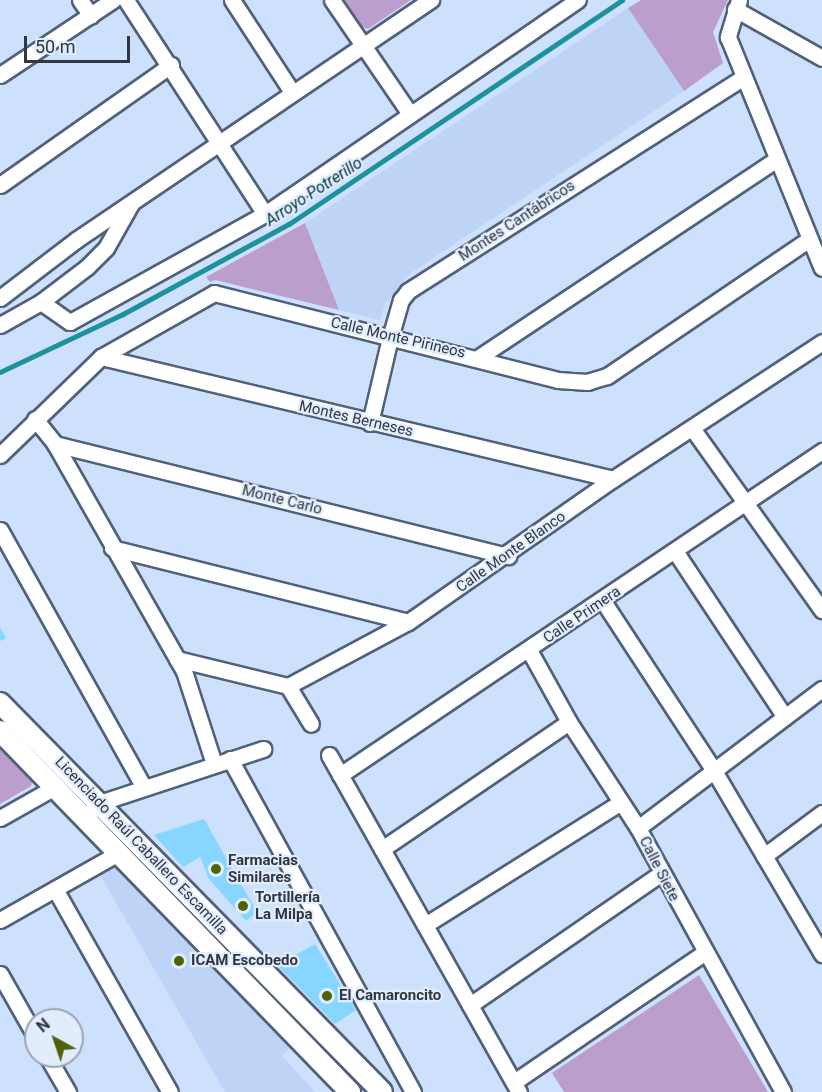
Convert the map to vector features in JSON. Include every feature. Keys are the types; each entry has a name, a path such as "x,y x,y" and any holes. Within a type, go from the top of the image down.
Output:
{"street":[{"path":"80,0 91,16"},
{"path":"0,75 113,0"},
{"path":"126,0 220,141 265,214"},
{"path":"232,0 292,92"},
{"path":"332,0 410,114"},
{"path":"0,298 132,201 431,0"},
{"path":"41,302 70,322 265,214 578,0"},
{"path":"822,58 737,5 728,37 775,160 822,268"},
{"path":"0,184 171,66"},
{"name":"Montes Cantábricos","path":"370,423 390,338 401,300 408,291 742,78"},
{"path":"479,357 775,160"},
{"path":"0,325 41,302 106,248 132,201"},
{"name":"Calle Monte Pirineos","path":"0,455 34,419 100,357 214,293 390,338 479,357 571,382 607,376 810,239"},
{"name":"Calle Monte Blanco","path":"288,686 408,622 508,556 613,479 822,342"},
{"name":"Montes Berneses","path":"100,357 613,479"},
{"path":"34,419 55,444 177,659 214,764"},
{"path":"692,428 822,610"},
{"name":"Monte Carlo","path":"55,444 508,556"},
{"name":"Calle Primera","path":"340,775 603,601 822,451"},
{"path":"0,530 144,788"},
{"path":"112,548 408,622"},
{"path":"675,551 785,717"},
{"path":"603,601 713,769 822,952"},
{"name":"Calle Siete","path":"529,650 570,722 638,828 660,874 783,1092"},
{"path":"177,659 288,686 311,724"},
{"path":"638,828 713,769 822,689"},
{"name":"Licenciado Raúl Caballero Escamilla","path":"0,703 92,810 382,1092"},
{"path":"382,849 570,722"},
{"name":"Licenciado Raúl Caballero Escamilla","path":"0,731 56,787 92,810 120,852 350,1092"},
{"path":"92,810 144,788 263,749"},
{"path":"329,755 516,1087 704,953"},
{"path":"230,759 413,1092"},
{"path":"0,818 56,787"},
{"path":"425,925 621,802"},
{"path":"764,856 822,813"},
{"path":"0,920 120,852"},
{"path":"470,1005 660,874"},
{"path":"55,889 170,1092"},
{"path":"0,974 24,1015"},
{"path":"54,1068 68,1092"}],"shaded area":[{"path":"343,0 411,0 368,29 361,26"},
{"path":"641,0 728,0 713,32 723,63 684,91 628,8"},
{"path":"628,8 684,91 411,273 385,304 380,320 339,310 305,223"},
{"path":"305,223 339,310 215,280 210,282 206,277"},
{"path":"0,749 32,781 31,786 0,804"},
{"name":"ICAM Escobedo","path":"112,867 121,869 292,1047 282,1056 315,1092 225,1092 100,875"},
{"path":"699,975 768,1092 564,1092 552,1073"}],"building":[{"path":"0,627 6,638 0,641"},
{"path":"204,819 257,912 246,921 209,879 200,857 183,867 154,835"},
{"name":"El Camaroncito","path":"315,944 356,1010 335,1024 277,965"}],"waterway":[{"name":"Arroyo Potrerillo","path":"0,372 123,314 289,224 622,0"}],"place":[{"name":"Farmacias Similares","path":"216,869"},
{"name":"Tortillería La Milpa","path":"243,906"},
{"name":"ICAM Escobedo","path":"179,961"},
{"name":"El Camaroncito","path":"327,996"}]}
